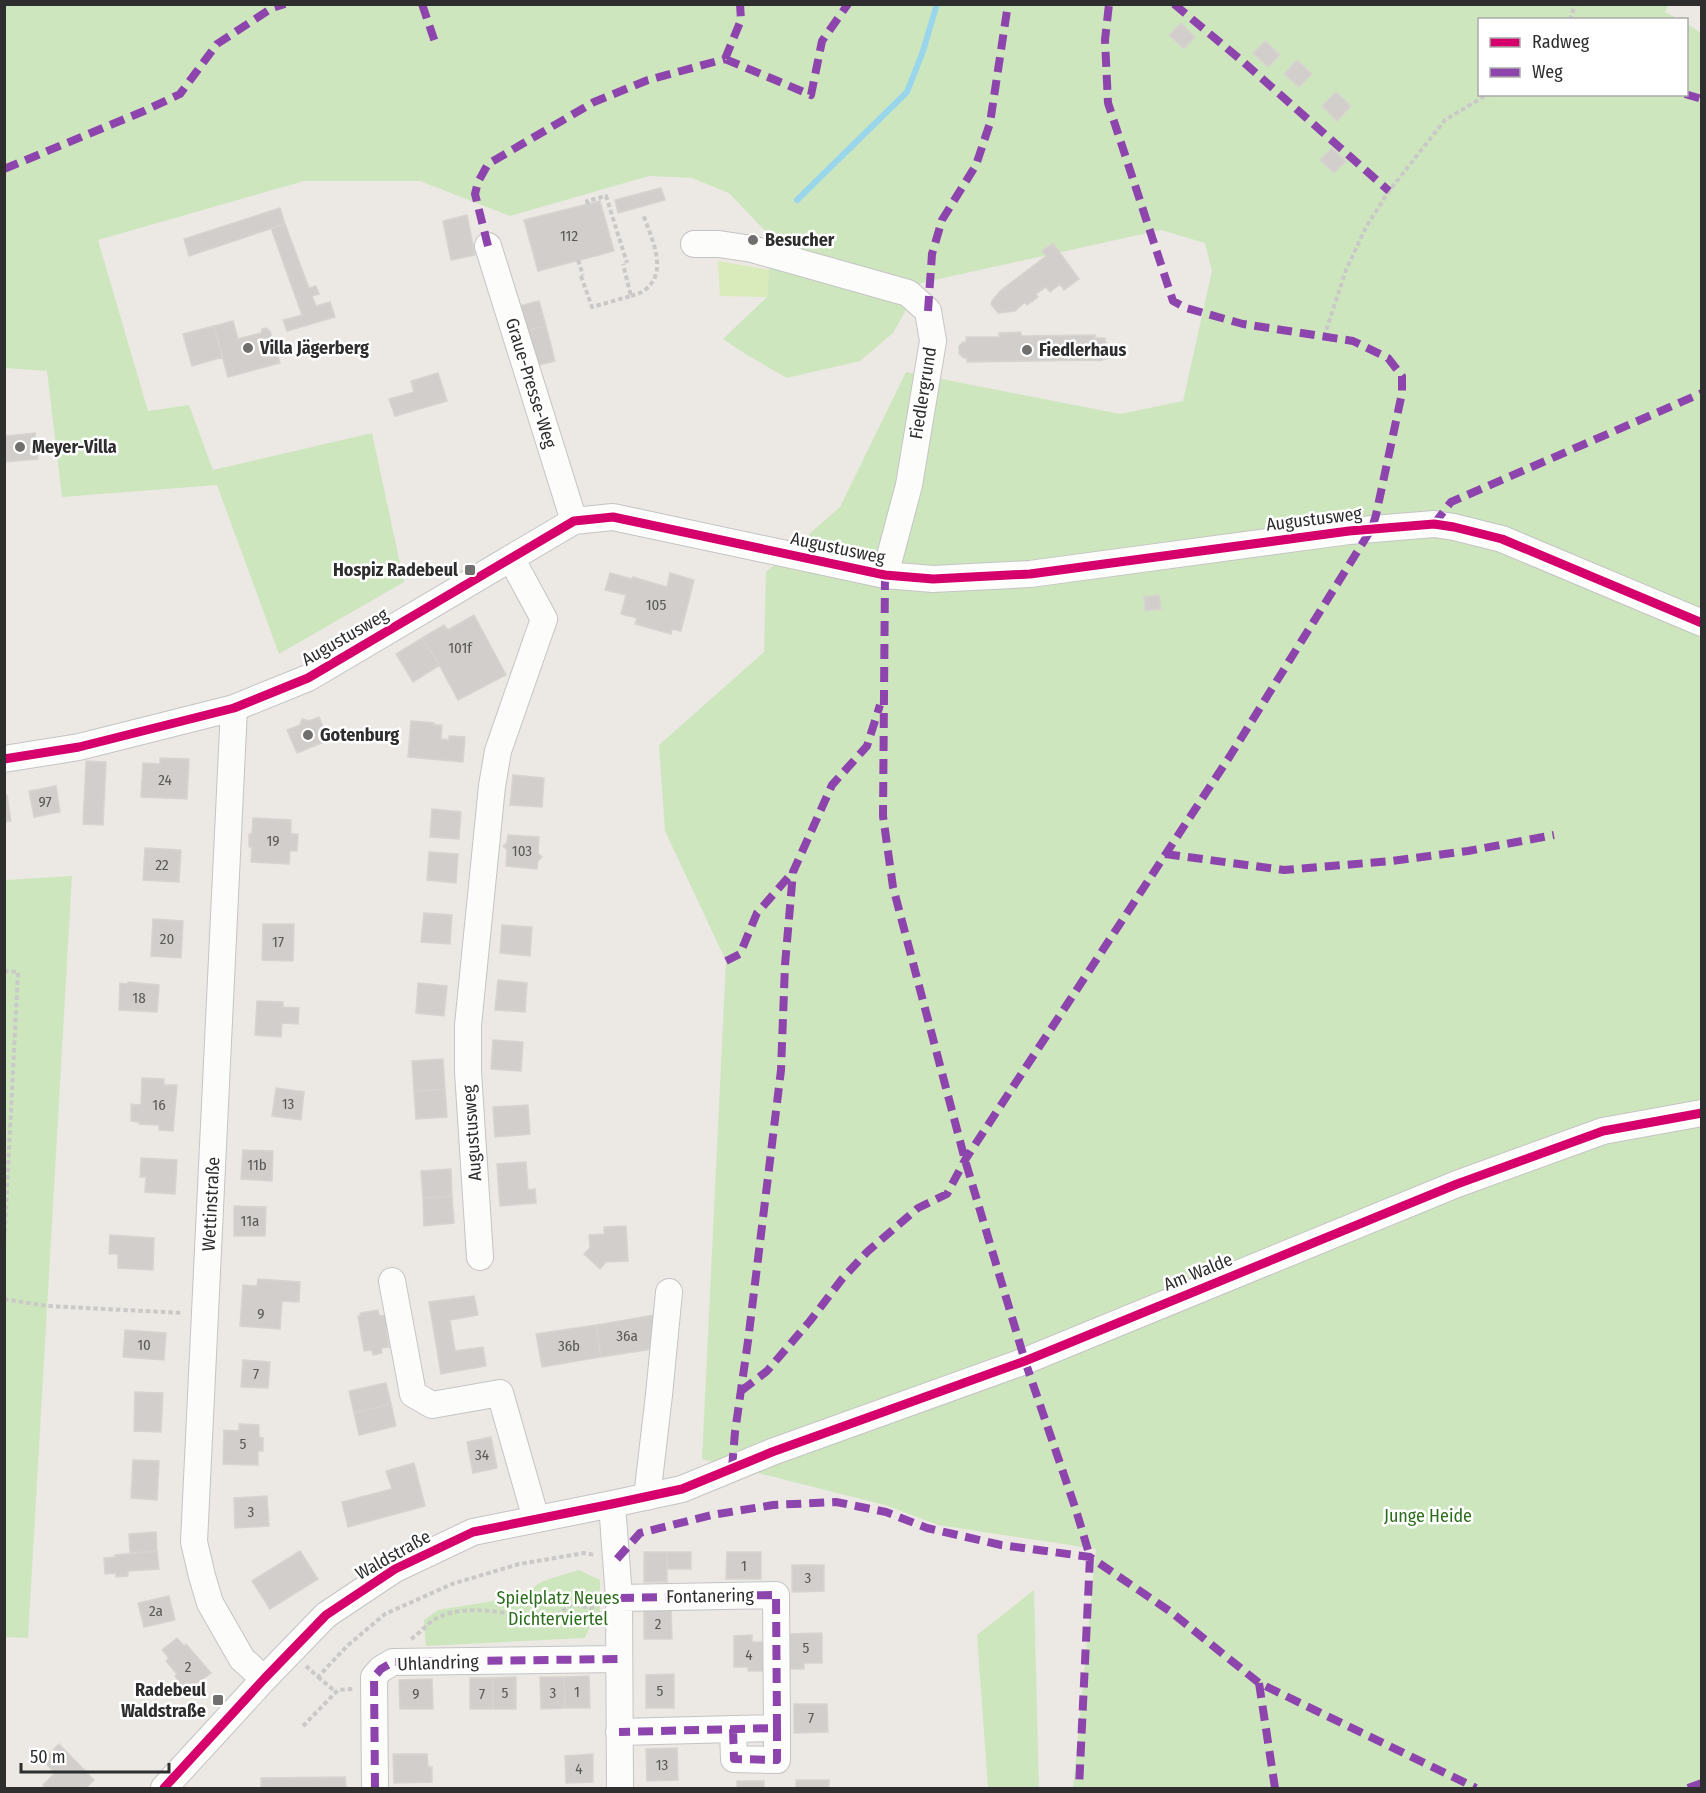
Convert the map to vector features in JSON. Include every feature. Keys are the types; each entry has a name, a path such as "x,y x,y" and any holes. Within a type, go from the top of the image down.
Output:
{"street":[{"name":"Fiedlergrund","path":"694,244 718,244 752,249 908,293 928,311 933,341 909,485 885,576"},
{"name":"Graue-Presse-Weg","path":"488,246 506,293 574,521"},
{"name":"Augustusweg","path":"4,759 79,747 234,708 308,678 574,521 613,517 885,576 933,579 1030,574 1349,531 1434,524 1502,539 1701,623"},
{"name":"Augustusweg","path":"480,1257 468,1072 468,1025 491,797 498,751 544,620 511,558"},
{"name":"Wettinstraße","path":"234,708 194,1542 210,1603 242,1659 264,1680"},
{"name":"Am Walde","path":"711,1477 772,1452 1025,1361 1456,1184 1603,1131 1701,1113"},
{"path":"392,1281 413,1394 432,1405 500,1393 536,1520"},
{"path":"647,1497 669,1292"},
{"name":"Waldstraße","path":"164,1788 326,1615 395,1569 473,1532 682,1489 711,1477"},
{"path":"612,1504 617,1559 620,1788"},
{"name":"Fontanering","path":"618,1598 776,1595 777,1728 619,1732"},
{"name":"Uhlandring","path":"375,1788 374,1677 381,1669 393,1662 619,1659"}],"path":[{"path":"1324,337 1346,270 1366,227 1389,191 1445,120 1485,96"},
{"path":"588,204 587,201 606,196 625,263 631,296"},
{"path":"579,260 592,307 646,290 654,280 657,270 656,253 643,214"},
{"path":"4,971 18,972 4,1248"},
{"path":"4,1299 47,1306 205,1315"},
{"path":"318,1677 347,1646 385,1614 452,1584 519,1564 584,1553 617,1559"},
{"path":"393,1662 397,1650 434,1620 450,1613 471,1610 502,1612 535,1623 544,1623 572,1604 590,1608 618,1598"},
{"path":"300,1661 336,1692"},
{"path":"303,1726 338,1690 357,1689"}],"green space":[{"name":"Junge Heide","path":"1669,4 1665,12 1677,18 1478,18 1478,96 1688,96 1688,25 1701,33 1701,1788 1073,1788 1096,1549 938,1525 885,1505 702,1459 726,961 665,831 659,745 764,652 766,572 840,507 906,372 1120,414 1183,401 1212,271 1205,243 1161,230 921,283 893,333 860,361 787,378 723,339 767,297 771,237 729,193 692,178 649,176 510,216 420,181 304,181 98,240 148,411 189,405 213,470 372,433 404,582 279,654 217,485 62,497 47,371 5,368 4,5"},
{"path":"718,261 769,270 767,297 720,296"},
{"path":"72,876 28,1638 5,1637 5,880"},
{"name":"Spielplatz Neues Dichterviertel","path":"579,1570 600,1580 600,1617 590,1617 585,1638 426,1646 424,1620 438,1610 518,1597 543,1581"},
{"path":"1034,1590 1039,1788 988,1788 977,1635"}],"building":[{"path":"1181,23 1195,37 1184,49 1169,35"},
{"path":"1265,41 1280,55 1268,67 1253,53"},
{"path":"1297,60 1312,74 1299,87 1284,74"},
{"path":"1336,92 1351,106 1337,121 1322,106"},
{"path":"1332,148 1346,161 1334,173 1320,160"},
{"path":"661,188 665,200 618,213 615,200"},
{"path":"600,201 614,251 538,271 524,220"},
{"path":"280,208 285,224 189,256 184,239"},
{"path":"467,215 475,255 451,260 443,221"},
{"path":"285,224 309,288 316,286 319,294 312,296 316,306 330,302 335,317 287,331 283,320 302,315 271,228"},
{"path":"1053,243 1079,279 1064,290 1060,284 1050,292 1046,287 1027,305 1025,302 1015,311 998,313 991,304 992,301 1000,291 1046,256 1042,251"},
{"path":"539,301 546,326 525,331 519,306"},
{"name":"Villa Jägerberg","path":"233,321 238,339 261,333 262,329 266,328 270,331 280,363 228,377 214,326"},
{"path":"214,326 223,357 192,366 183,334"},
{"path":"546,326 555,361 535,366 525,331"},
{"name":"Fiedlerhaus","path":"1021,332 1021,336 1095,335 1095,360 967,362 967,358 959,354 959,346 966,342 966,337 999,337 999,333"},
{"path":"1095,338 1105,338 1109,358 1095,360"},
{"path":"438,373 447,401 395,416 389,399 414,392 411,381"},
{"name":"Meyer-Villa","path":"4,430 6,436 35,433 38,459 4,462"},
{"path":"610,573 667,587 670,573 694,580 681,631 672,629 671,634 635,624 637,618 621,614 626,595 605,590"},
{"path":"1159,595 1161,609 1145,611 1144,597"},
{"path":"474,615 506,675 458,700 422,638 444,625 448,630"},
{"path":"422,638 440,665 413,682 396,654"},
{"name":"Gotenburg","path":"319,717 329,740 297,753 287,730 300,725 302,719 309,721"},
{"path":"411,721 442,725 441,739 449,740 449,736 465,737 463,762 408,757"},
{"path":"160,758 189,759 187,799 141,797 143,763 160,764"},
{"path":"86,761 106,762 103,825 83,824"},
{"path":"513,775 544,778 542,807 510,805"},
{"path":"56,786 60,812 34,817 29,791"},
{"path":"4,795 7,795 11,821 4,822"},
{"path":"432,809 461,812 459,839 430,837"},
{"path":"253,818 291,820 291,834 298,834 297,851 290,851 289,864 251,862 252,847 249,847 249,834 252,834"},
{"path":"508,835 539,837 538,853 542,857 538,861 537,869 506,866 507,850 503,846 507,843"},
{"path":"145,848 181,850 179,882 143,880"},
{"path":"429,852 458,854 456,883 427,880"},
{"path":"424,913 452,915 450,944 421,942"},
{"path":"153,919 183,921 181,958 151,956"},
{"path":"263,924 294,924 293,961 262,960"},
{"path":"502,925 532,927 530,956 500,953"},
{"path":"498,980 527,983 525,1012 495,1010"},
{"path":"128,982 159,985 157,1012 119,1010 120,983 128,984"},
{"path":"418,983 447,986 444,1016 416,1013"},
{"path":"257,1001 283,1002 283,1007 299,1008 298,1024 282,1023 281,1037 255,1035"},
{"path":"493,1040 523,1042 521,1071 491,1069"},
{"path":"443,1059 445,1089 414,1091 412,1061"},
{"path":"142,1078 164,1079 164,1085 177,1085 173,1131 159,1130 159,1125 139,1124 139,1122 131,1121 131,1104 141,1105"},
{"path":"276,1088 304,1092 301,1120 272,1116"},
{"path":"445,1089 447,1117 416,1119 414,1091"},
{"path":"528,1105 530,1134 495,1137 493,1107"},
{"path":"243,1150 273,1151 272,1181 241,1179"},
{"path":"141,1158 177,1160 175,1194 145,1192 146,1177 140,1177"},
{"path":"526,1162 528,1190 535,1189 536,1203 500,1206 497,1164"},
{"path":"451,1169 452,1196 423,1198 421,1171"},
{"path":"452,1196 454,1223 424,1226 423,1198"},
{"path":"234,1206 266,1207 265,1236 234,1236"},
{"path":"626,1226 628,1261 606,1262 600,1269 584,1254 590,1248 589,1235 604,1234 604,1227"},
{"path":"110,1235 154,1238 153,1270 118,1268 118,1254 109,1254"},
{"path":"258,1279 300,1282 299,1302 282,1301 280,1329 240,1326 243,1285 257,1286"},
{"path":"474,1296 478,1315 450,1320 455,1351 483,1347 486,1366 441,1374 429,1302"},
{"path":"378,1310 379,1316 387,1315 389,1328 386,1328 389,1347 381,1348 382,1353 373,1355 372,1350 364,1351 358,1316 361,1316 360,1313"},
{"path":"654,1315 659,1348 601,1357 596,1325"},
{"path":"596,1325 601,1357 542,1367 536,1334"},
{"path":"125,1330 166,1333 164,1360 123,1357"},
{"path":"243,1360 270,1362 268,1388 241,1387"},
{"path":"386,1383 391,1404 354,1413 349,1391"},
{"path":"135,1392 163,1393 161,1432 134,1431"},
{"path":"391,1404 396,1426 359,1435 354,1413"},
{"path":"239,1424 259,1425 259,1437 263,1438 263,1451 258,1451 258,1465 223,1464 224,1430 239,1431"},
{"path":"491,1437 497,1468 473,1473 467,1442"},
{"path":"133,1460 159,1461 157,1500 131,1498"},
{"path":"414,1463 425,1506 348,1527 342,1502 392,1489 386,1471"},
{"path":"267,1496 269,1526 235,1528 234,1498"},
{"path":"156,1532 157,1551 130,1553 129,1534"},
{"path":"157,1551 159,1569 128,1571 128,1576 116,1577 116,1573 105,1574 104,1558"},
{"path":"300,1551 318,1579 270,1609 252,1581"},
{"path":"644,1552 667,1552 667,1582 644,1582"},
{"path":"667,1552 691,1552 691,1569 667,1569"},
{"path":"727,1552 761,1552 761,1579 726,1579"},
{"path":"792,1565 824,1565 824,1591 792,1592"},
{"path":"169,1596 175,1620 144,1627 138,1603"},
{"path":"644,1609 671,1609 672,1639 644,1639"},
{"path":"822,1633 822,1663 804,1663 804,1669 790,1669 789,1634"},
{"path":"752,1635 752,1642 764,1642 764,1671 748,1671 748,1667 734,1667 734,1636"},
{"path":"177,1638 184,1646 186,1644 211,1673 195,1685 195,1690 190,1694 183,1693 179,1689 180,1683 175,1676 177,1674 166,1661 169,1658 162,1650"},
{"path":"674,1674 674,1708 646,1708 646,1675"},
{"path":"589,1676 590,1708 565,1708 564,1677"},
{"path":"516,1677 516,1709 493,1709 493,1678"},
{"path":"540,1677 564,1677 565,1708 541,1709"},
{"path":"470,1678 493,1678 493,1709 470,1709"},
{"path":"432,1679 433,1709 400,1709 399,1680"},
{"path":"794,1704 827,1704 828,1732 794,1733"},
{"path":"59,1744 94,1780 86,1788 46,1788 43,1785 55,1773 43,1760"},
{"path":"677,1748 678,1780 647,1781 646,1749"},
{"path":"393,1754 427,1754 428,1767 432,1767 432,1782 394,1783"},
{"path":"593,1754 593,1782 566,1783 565,1756"},
{"path":"345,1777 346,1788 261,1788 261,1778"},
{"path":"796,1780 829,1780 829,1788 796,1788"},
{"path":"737,1781 764,1781 764,1788 737,1788"}],"waterway":[{"path":"797,200 907,92 923,51 937,4"}],"marked path":[{"path":"4,169 180,94 217,44 272,8 285,4"},
{"path":"422,4 436,45"},
{"path":"725,59 741,20 740,4"},
{"path":"725,59 811,95 822,41 848,4"},
{"path":"928,311 932,254 942,220 976,165 990,123 1008,4"},
{"path":"741,1391 767,1371 867,1252 918,1208 947,1194 965,1160 1230,756 1372,528 1376,515 1402,393 1402,376 1388,358 1353,341 1243,324 1186,308 1173,301 1108,103 1105,40 1109,4"},
{"path":"1174,4 1389,191"},
{"path":"488,246 475,194 478,182 488,164 594,102 648,80 725,59"},
{"path":"1688,95 1702,99"},
{"path":"1434,524 1451,502 1702,393"},
{"path":"885,575 883,816 893,887 965,1160 1025,1361 1090,1557 1079,1788"},
{"path":"732,1468 781,1070 785,965 793,872 832,785 867,746 880,705"},
{"path":"1165,854 1284,870 1391,861 1468,851 1554,835"},
{"path":"726,961 740,954 757,913 793,872"},
{"path":"617,1559 640,1533 712,1515 773,1505 836,1502 886,1512 927,1528 1001,1545 1090,1557 1171,1612 1259,1683 1476,1788"},
{"path":"619,1598 776,1595 777,1728 619,1732"},
{"path":"375,1788 374,1677 381,1669 393,1662 619,1659"},
{"path":"1259,1683 1275,1788"},
{"path":"733,1729 734,1759 777,1760 777,1728"},
{"path":"1688,1788 1702,1783"}],"cycle path":[{"path":"4,759 79,747 234,708 308,678 574,521 613,517 885,575 933,579 1030,574 1349,531 1434,524 1502,539 1702,623"},
{"path":"164,1788 326,1615 395,1569 473,1532 682,1489 772,1452 1025,1361 1457,1184 1603,1131 1702,1113"}],"place":[{"name":"Besucher","path":"753,240"},
{"name":"Villa Jägerberg","path":"248,348"},
{"name":"Fiedlerhaus","path":"1027,350"},
{"name":"Meyer-Villa","path":"20,447"},
{"name":"Hospiz Radebeul","path":"470,570"},
{"name":"Gotenburg","path":"308,735"},
{"name":"Radebeul Waldstraße","path":"218,1700"}]}
